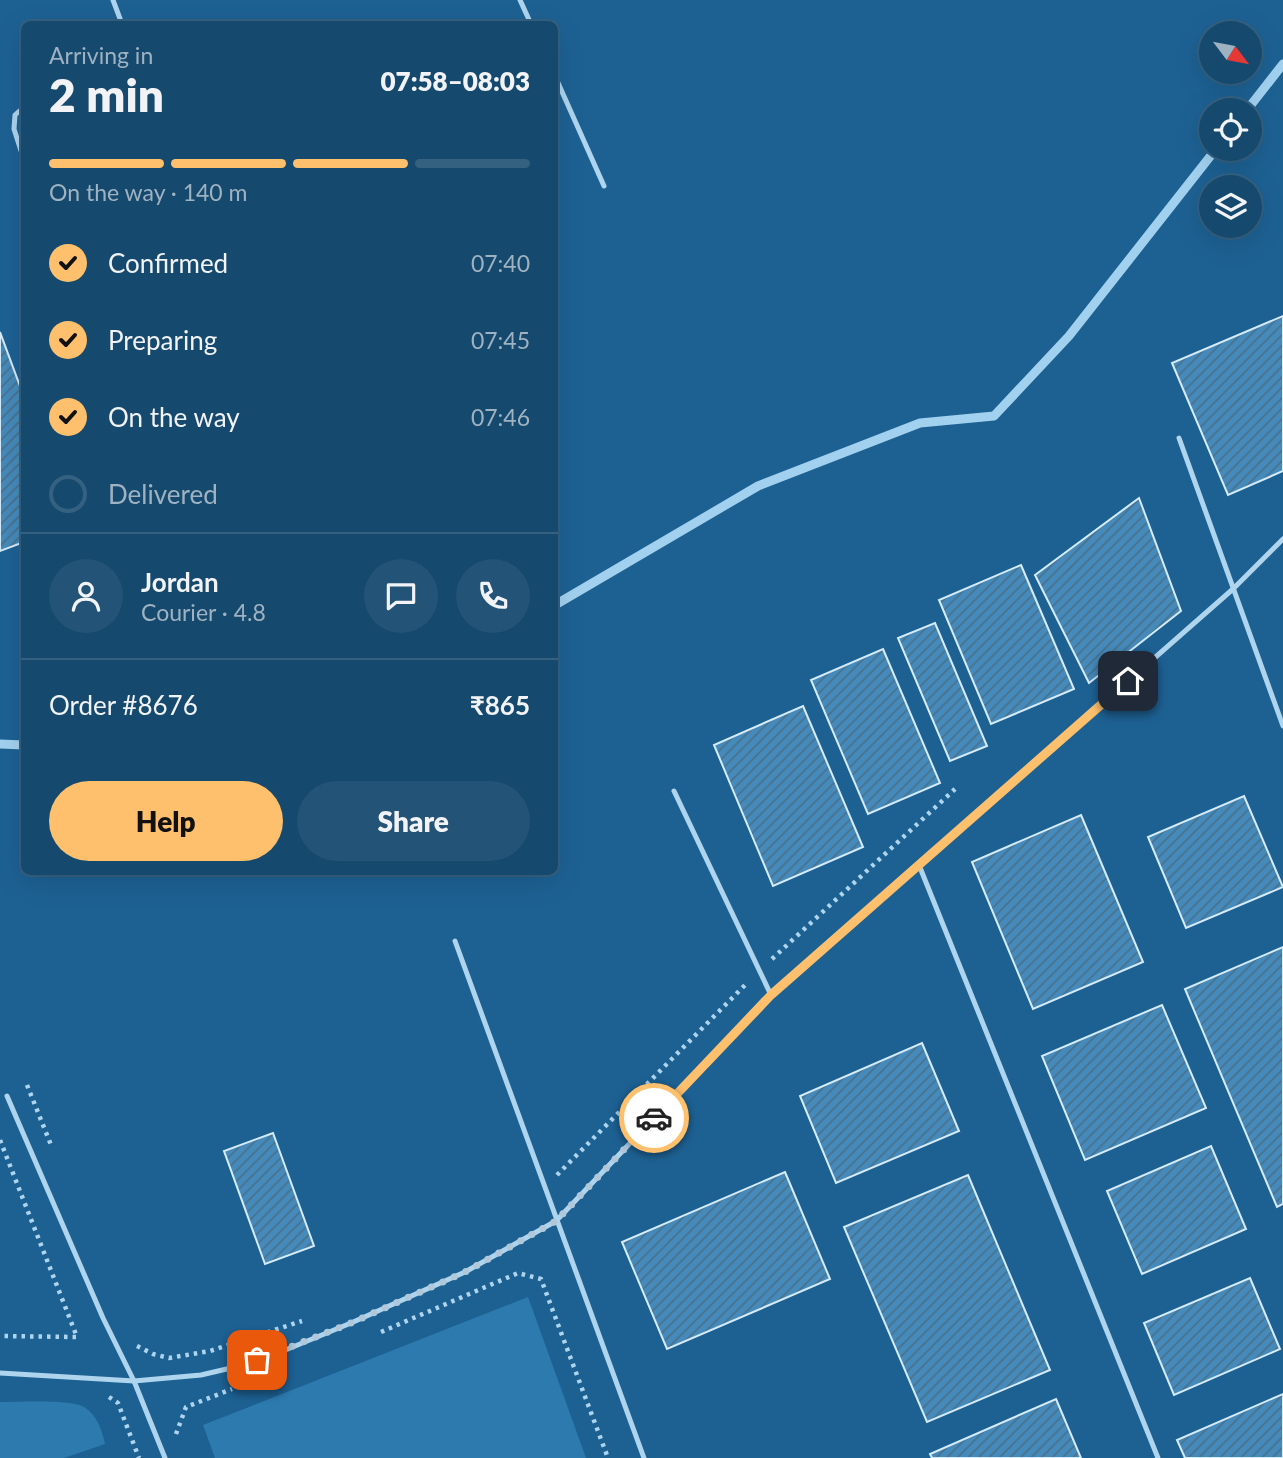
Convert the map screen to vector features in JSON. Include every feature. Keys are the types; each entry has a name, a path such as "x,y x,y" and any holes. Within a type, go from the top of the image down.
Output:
{"lane":[{"path":"113,0 121,21"},
{"path":"520,0 530,21"},
{"path":"558,83 604,186"},
{"path":"21,110 15,115 14,129 21,150"},
{"path":"1179,438 1283,726"},
{"path":"0,1373 134,1381 201,1375 283,1351 465,1272 556,1221 771,995 1233,589 1283,539"},
{"path":"674,791 771,995"},
{"path":"919,865 1158,1458"},
{"path":"455,941 644,1458"},
{"path":"7,1096 103,1318 134,1381 165,1458"}],"path":[{"path":"772,959 955,789"},
{"path":"554,1177 751,979"},
{"path":"27,1085 52,1147"},
{"path":"0,1140 77,1337 0,1336"},
{"path":"374,1335 518,1273 541,1279 608,1458"},
{"path":"137,1346 169,1358 209,1351 302,1321"},
{"path":"175,1437 186,1407 244,1384"},
{"path":"118,1403 139,1458"}],"shaded area":[{"path":"528,1297 586,1458 215,1458 203,1425"},
{"path":"0,1402 77,1404 92,1414 105,1444 64,1458 0,1458"}],"building":[{"path":"1283,316 1283,471 1228,495 1172,363"},
{"path":"0,332 21,389 21,543 0,551"},
{"path":"1139,498 1181,611 1089,683 1035,575"},
{"path":"1021,565 1074,689 991,724 939,600"},
{"path":"935,623 987,746 950,761 898,638"},
{"path":"883,649 940,783 868,814 811,680"},
{"path":"803,706 863,847 773,886 714,745"},
{"path":"1244,796 1283,887 1186,928 1148,837"},
{"path":"1081,815 1143,962 1033,1009 972,862"},
{"path":"1283,947 1283,1204 1277,1207 1185,989"},
{"path":"1162,1005 1206,1108 1085,1160 1042,1056"},
{"path":"922,1043 959,1131 836,1183 800,1096"},
{"path":"273,1133 314,1246 265,1264 224,1151"},
{"path":"1211,1146 1246,1229 1142,1274 1107,1191"},
{"path":"785,1172 830,1279 667,1349 622,1242"},
{"path":"968,1175 1050,1370 927,1422 844,1227"},
{"path":"1250,1278 1280,1349 1174,1395 1144,1323"},
{"path":"1283,1394 1283,1458 1185,1458 1177,1440"},
{"path":"1056,1399 1081,1458 932,1458 930,1454"}],"waterway":[{"path":"1256,98 1283,64"},
{"path":"558,603 758,486 920,423 994,416 1069,336 1207,161"},
{"path":"0,744 21,745"}],"way so far":[{"path":"257,1360 351,1323 465,1272 556,1221 654,1118"}],"route":[{"path":"654,1118 771,995 1128,681"}]}
